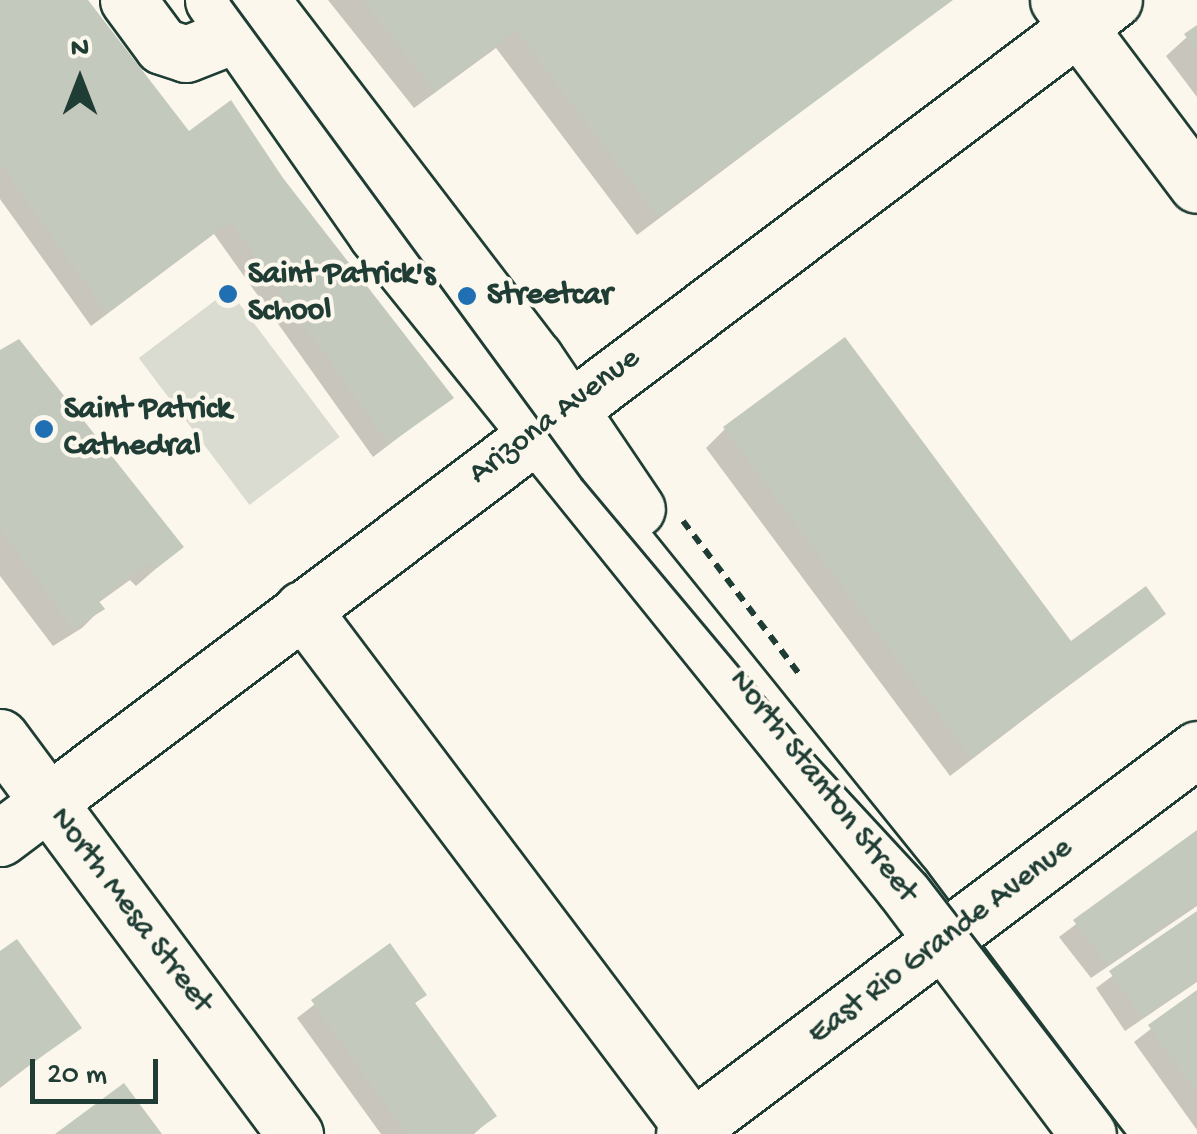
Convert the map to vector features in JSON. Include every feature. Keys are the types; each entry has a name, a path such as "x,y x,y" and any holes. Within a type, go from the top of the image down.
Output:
{"main road":[{"path":"128,0 162,46 186,54 236,12"},
{"path":"1083,9 1197,185"},
{"name":"Arizona Avenue","path":"0,838 1083,9"},
{"name":"North Stanton Street","path":"236,12 552,419 682,579 699,632 1088,1134"},
{"path":"302,608 691,1132"},
{"name":"North Mesa Street","path":"0,737 295,1134"},
{"name":"East Rio Grande Avenue","path":"691,1132 1197,748"}],"shaded area":[{"path":"229,290 340,437 249,505 139,358"}],"building":[{"path":"0,0 88,0 189,131 231,100 283,178 454,398 389,444 230,221 107,313 0,163"},
{"path":"363,0 953,0 658,217 516,30 435,91"},
{"path":"1197,25 1197,51 1184,34"},
{"path":"845,337 1071,641 1146,586 1166,614 971,758 723,427"},
{"name":"Saint Patrick Cathedral","path":"19,339 184,547 157,568 151,562 98,600 105,609 73,629 0,528 0,350"},
{"path":"1197,830 1197,903 1107,965 1073,920"},
{"path":"1197,911 1197,980 1141,1018 1109,971"},
{"path":"17,939 82,1028 0,1086 0,951"},
{"path":"390,943 427,995 415,1003 497,1116 472,1134 407,1134 311,1000"},
{"path":"1197,990 1197,1093 1148,1025"},
{"path":"124,1083 162,1134 55,1134"}],"tram line":[{"path":"231,0 582,479 798,737 925,874 1125,1134"}],"place":[{"name":"Saint Patrick's School","path":"228,294"},
{"name":"Streetcar","path":"467,296"},
{"name":"Saint Patrick Cathedral","path":"44,429"}]}
